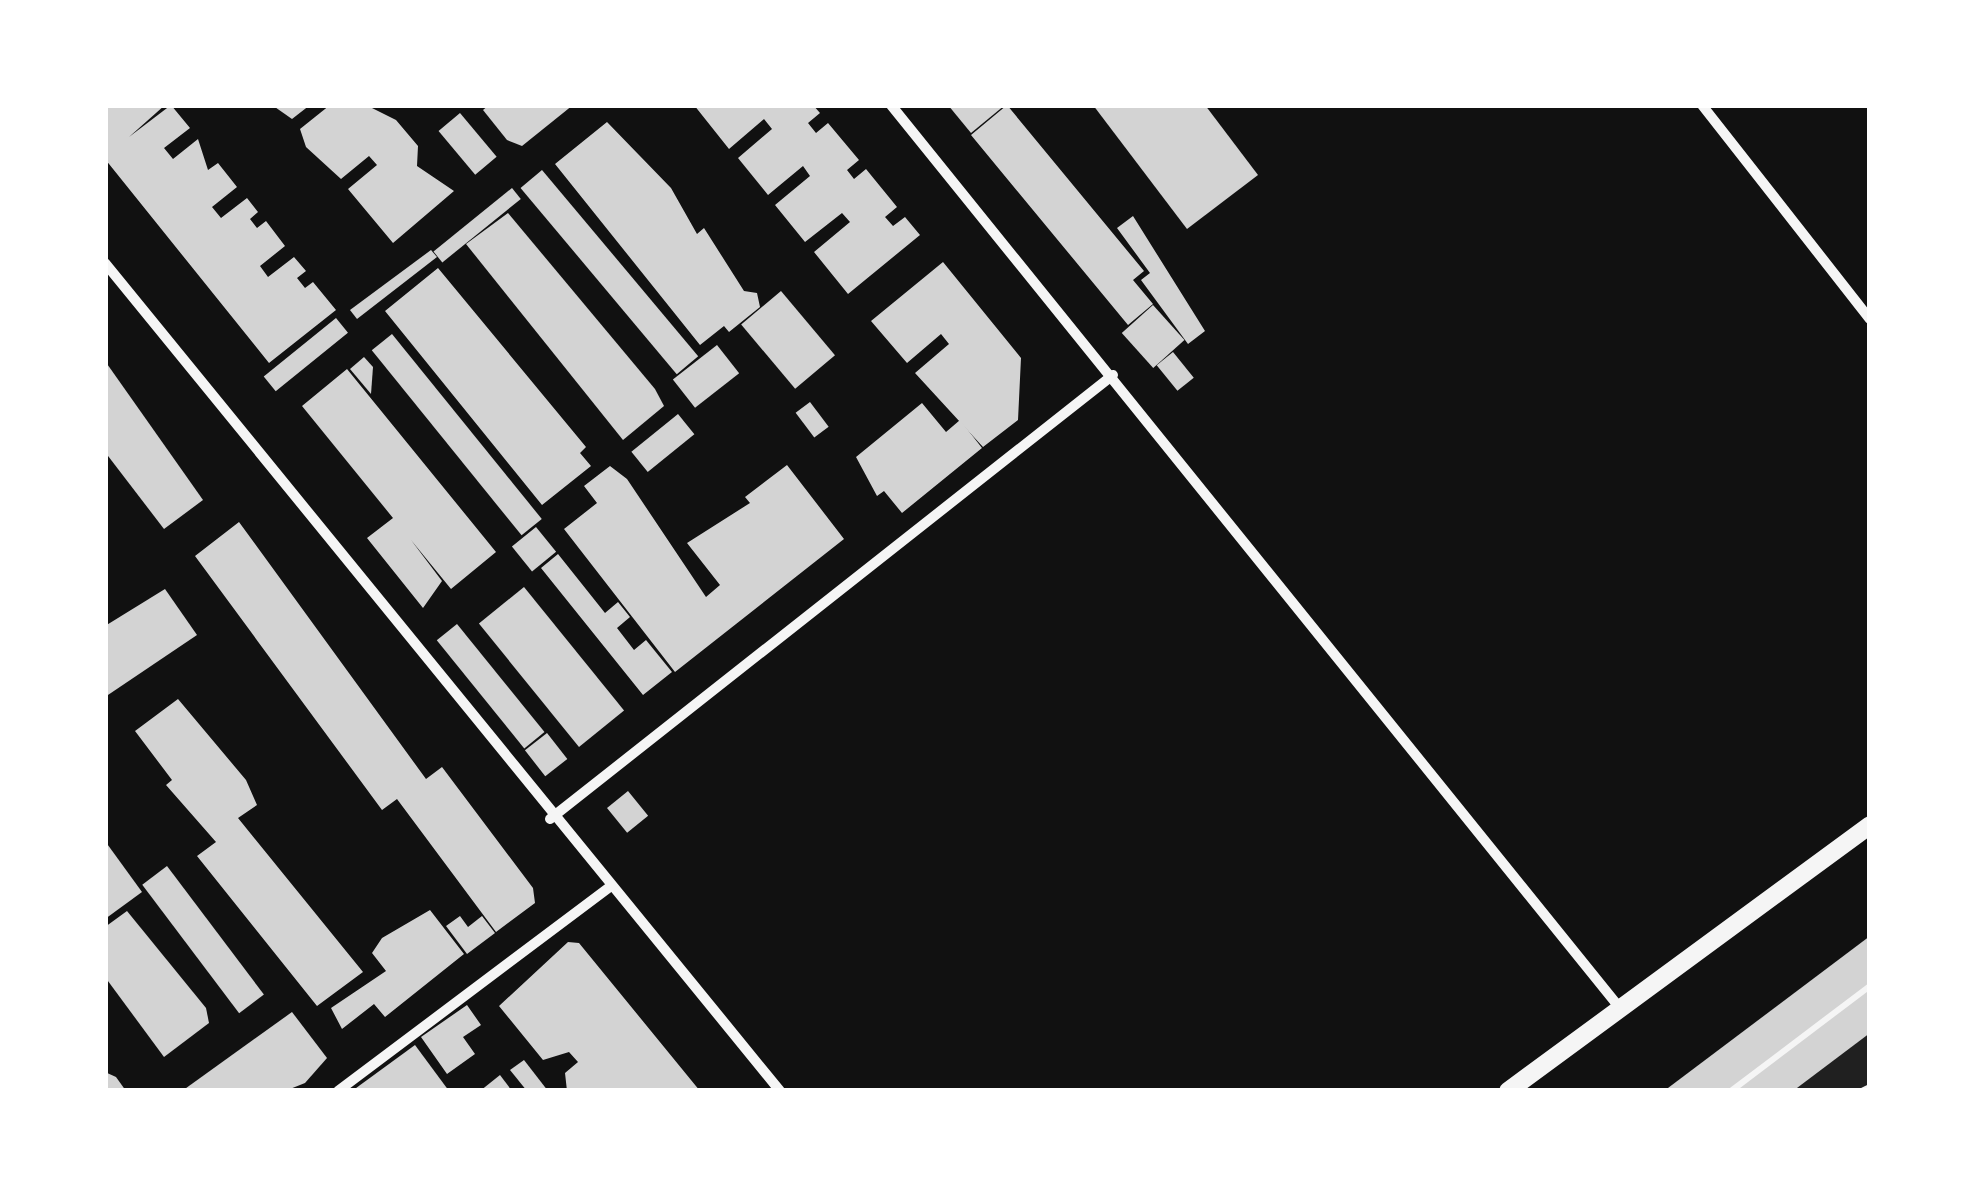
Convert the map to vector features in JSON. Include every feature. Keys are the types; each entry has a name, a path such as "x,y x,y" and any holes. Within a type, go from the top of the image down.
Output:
{"street":[{"path":"891,105 1114,375 1620,1007"},
{"path":"1702,105 1870,320"},
{"path":"105,263 550,819 611,886 780,1091"},
{"path":"550,819 1114,375"},
{"path":"1508,1091 1870,825"},
{"path":"338,1091 611,886"}],"path":[{"path":"1731,1091 1870,986"},
{"path":"1862,1091 1870,1087"}],"shaded area":[{"path":"1870,1033 1870,1091 1793,1091"}],"building":[{"path":"105,105 165,105 129,137 171,105 190,128 164,148 173,159 198,139 208,170 218,163 237,187 212,207 221,218 247,198 258,212 250,219 257,228 266,221 285,246 260,266 268,277 294,257 306,271 297,278 305,288 313,282 336,310 269,363 105,159"},
{"path":"272,105 310,105 292,119"},
{"path":"330,105 366,105 396,120 418,146 417,166 454,191 393,243 348,189 377,165 369,156 341,179 306,147 300,129"},
{"path":"489,105 573,105 522,146 507,140 483,110"},
{"path":"694,105 813,105 820,113 808,123 816,133 828,123 859,160 847,170 854,179 866,169 897,207 885,217 893,226 905,217 920,235 848,294 814,252 850,222 842,213 805,242 775,205 810,176 803,166 768,195 738,158 772,129 764,119 729,149"},
{"path":"948,105 1005,105 971,133"},
{"path":"1007,105 1144,271 1133,280 1153,304 1128,325 971,135"},
{"path":"1093,105 1205,105 1258,175 1187,229"},
{"path":"460,113 497,157 475,175 439,131"},
{"path":"607,122 671,188 697,234 704,228 744,291 757,293 760,307 729,332 724,326 700,345 555,164"},
{"path":"542,170 698,356 677,374 521,188"},
{"path":"512,188 521,199 442,262 434,252"},
{"path":"508,213 655,389 664,406 623,440 466,244"},
{"path":"1133,216 1205,331 1188,344 1141,280 1150,273 1117,228"},
{"path":"431,250 437,257 357,319 350,310"},
{"path":"943,262 1021,358 1018,420 983,447 915,373 949,344 941,334 907,363 871,321"},
{"path":"438,268 586,447 580,453 591,466 542,505 385,311"},
{"path":"781,291 835,355 795,389 741,324"},
{"path":"1153,305 1184,340 1153,368 1122,333"},
{"path":"336,318 348,333 276,391 264,377"},
{"path":"392,334 542,519 522,535 372,350"},
{"path":"717,345 739,373 695,408 673,379"},
{"path":"1173,352 1194,378 1177,391 1157,365"},
{"path":"364,357 373,367 371,394 350,369"},
{"path":"105,361 203,500 164,529 105,452"},
{"path":"347,369 496,552 451,589 411,540 442,581 423,608 367,538 393,518 302,406"},
{"path":"810,402 829,427 814,438 796,413"},
{"path":"922,403 946,432 960,420 982,448 902,513 884,491 877,496 856,457"},
{"path":"678,414 694,434 648,472 631,452"},
{"path":"787,465 844,539 675,672 564,529 597,503 584,486 610,466 627,479 706,597 720,585 687,543 750,503 745,497"},
{"path":"239,522 426,779 442,767 533,888 535,903 496,932 397,799 382,810 195,556"},
{"path":"536,527 556,552 532,571 512,547"},
{"path":"558,554 605,613 618,602 630,617 617,628 634,650 646,640 672,672 643,695 541,568"},
{"path":"524,587 624,711 579,747 479,624"},
{"path":"165,589 197,635 105,697 105,626"},
{"path":"457,624 544,732 524,748 437,640"},
{"path":"178,699 246,780 257,805 238,818 363,972 317,1006 197,856 216,842 166,785 172,780 135,731"},
{"path":"547,733 567,759 545,776 525,750"},
{"path":"628,791 648,816 627,833 607,808"},
{"path":"105,841 142,892 105,919"},
{"path":"167,866 264,995 239,1013 142,885"},
{"path":"430,910 464,954 385,1017 374,1004 342,1029 331,1008 386,971 372,953 382,938"},
{"path":"127,911 206,1008 209,1023 164,1057 105,977 105,927"},
{"path":"460,916 468,927 482,916 495,933 467,954 446,926"},
{"path":"1870,936 1870,1033 1793,1091 1664,1091"},
{"path":"568,942 579,943 700,1091 567,1091 565,1073 578,1062 569,1052 543,1060 499,1006"},
{"path":"467,1005 481,1025 463,1037 475,1054 447,1074 421,1037"},
{"path":"292,1012 327,1058 305,1083 285,1091 182,1091"},
{"path":"415,1045 449,1091 352,1091"},
{"path":"524,1060 548,1091 527,1091 510,1070"},
{"path":"105,1072 116,1077 126,1091 105,1091"},
{"path":"500,1075 512,1091 480,1091"}]}
